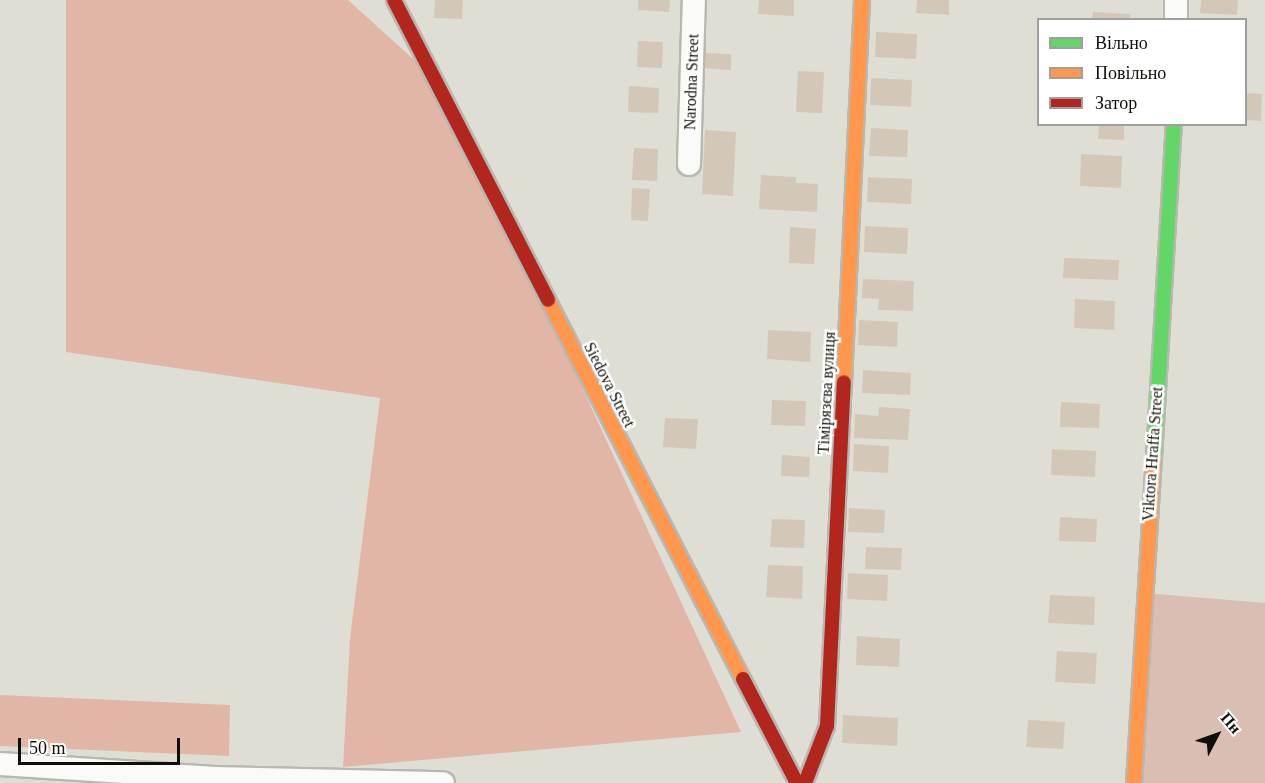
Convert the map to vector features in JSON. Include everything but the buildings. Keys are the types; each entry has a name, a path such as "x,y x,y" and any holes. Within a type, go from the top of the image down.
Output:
{"street":[{"name":"Siedova Street","path":"393,0 797,783"},
{"name":"Narodna Street","path":"689,164 694,0"},
{"name":"Тімірязєва вулиця","path":"805,783 827,726 862,0"},
{"path":"1176,0 1176,18"},
{"name":"Viktora Hraffa Street","path":"1134,783 1174,126"},
{"path":"0,764 111,773 443,783"},
{"path":"111,773 138,783"}],"shaded area":[{"path":"66,0 348,0 443,86 741,732 343,767 350,639 380,398 66,352"},
{"path":"1145,593 1265,603 1265,783 1134,783"},
{"path":"0,695 230,705 229,756 0,746"}],"traffic: fast":[{"path":"1154,458 1174,126"}],"traffic: slow":[{"path":"844,382 862,0"},
{"path":"548,300 743,679"},
{"path":"1134,783 1154,458"}],"traffic: jam":[{"path":"394,0 548,300"},
{"path":"805,783 827,726 844,382"},
{"path":"743,679 797,783"}]}
